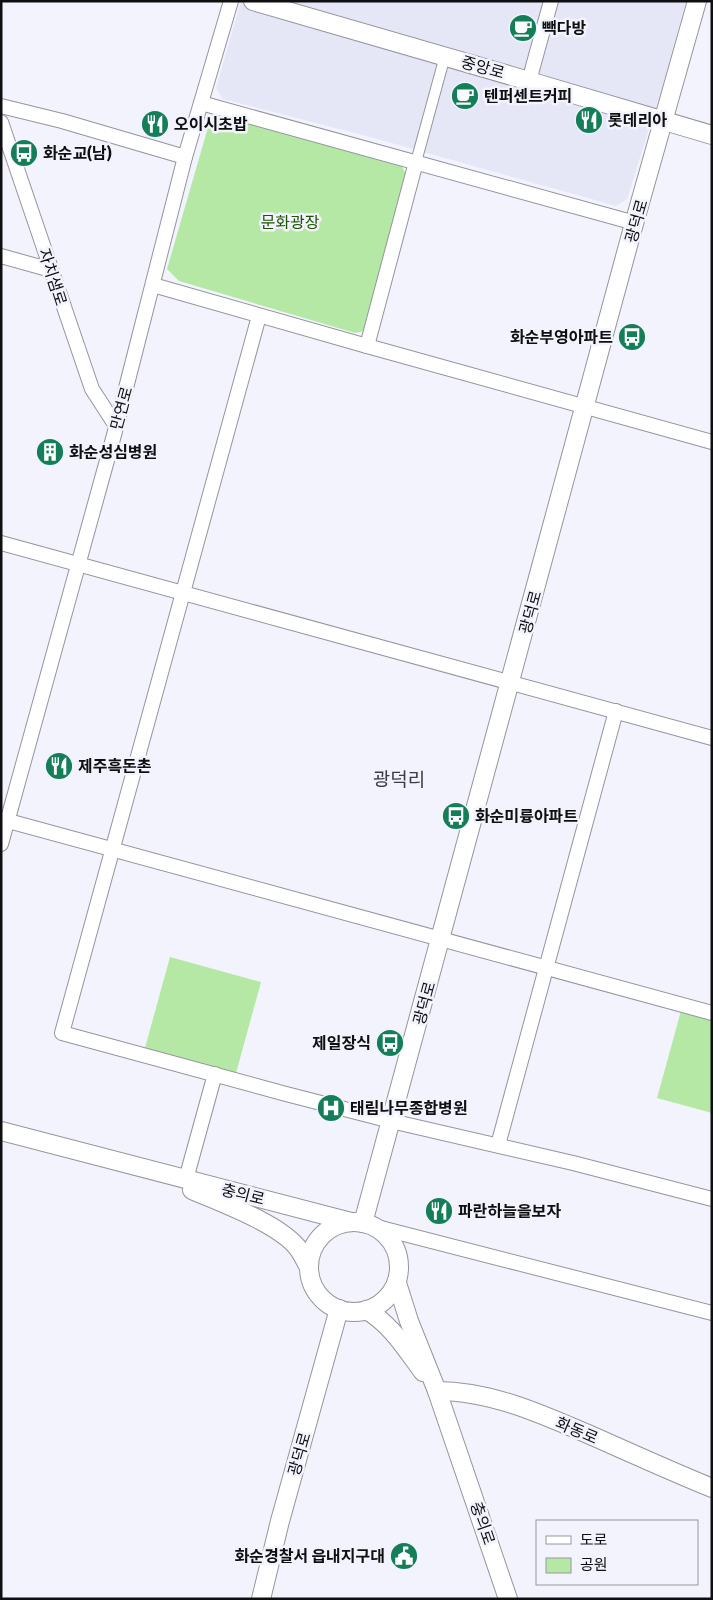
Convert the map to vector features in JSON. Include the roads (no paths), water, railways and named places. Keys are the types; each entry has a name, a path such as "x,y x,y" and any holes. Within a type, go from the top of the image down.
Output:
{"street":[{"name":"만연로","path":"1,844 4,820 79,564 185,157 231,1"},
{"name":"중앙로","path":"253,1 712,135"},
{"path":"529,81 551,1"},
{"name":"광덕로","path":"363,1223 697,1"},
{"path":"367,346 445,56"},
{"path":"201,103 635,223"},
{"path":"1,106 62,121 185,157"},
{"name":"자치샘로","path":"1,122 92,389 116,426"},
{"path":"1,256 51,270"},
{"path":"153,285 585,408 712,442"},
{"path":"259,316 62,1033 391,1121 498,1145 712,1199"},
{"path":"1,543 712,738"},
{"path":"498,1145 616,711"},
{"path":"4,820 712,1013"},
{"path":"186,1179 215,1074"},
{"name":"충의로","path":"1,1130 134,1166 363,1223"},
{"name":"충의로","path":"134,1166 256,1219 279,1232 297,1247 309,1267"},
{"path":"363,1223 384,1233 393,1243 398,1255 400,1268 397,1283 380,1304 366,1310 353,1312 339,1310 327,1303 317,1293 311,1281 310,1254 316,1241 326,1231 338,1224 363,1223 712,1313"},
{"name":"충의로","path":"397,1283 409,1321 437,1391 508,1599"},
{"name":"광덕로","path":"261,1599 280,1521 339,1310"},
{"name":"충의로","path":"366,1310 379,1317 393,1332 437,1391"},
{"name":"화동로","path":"437,1391 455,1391 509,1402 712,1488"}],"place":[{"name":"빽다방","path":"523,28"},
{"name":"텐퍼센트커피","path":"465,96"},
{"name":"롯데리아","path":"589,120"},
{"name":"오이시초밥","path":"155,124"},
{"name":"화순교(남)","path":"24,153"},
{"name":"화순부영아파트","path":"632,337"},
{"name":"화순성심병원","path":"50,452"},
{"name":"제주흑돈촌","path":"59,766"},
{"name":"화순미륭아파트","path":"456,816"},
{"name":"제일장식","path":"390,1043"},
{"name":"태림나무종합병원","path":"331,1108"},
{"name":"파란하늘을보자","path":"439,1211"},
{"name":"화순경찰서 읍내지구대","path":"404,1556"}],"district":[{"name":"광덕리","path":"399,779"}],"park label":[{"name":"문화광장","path":"290,222"}]}
